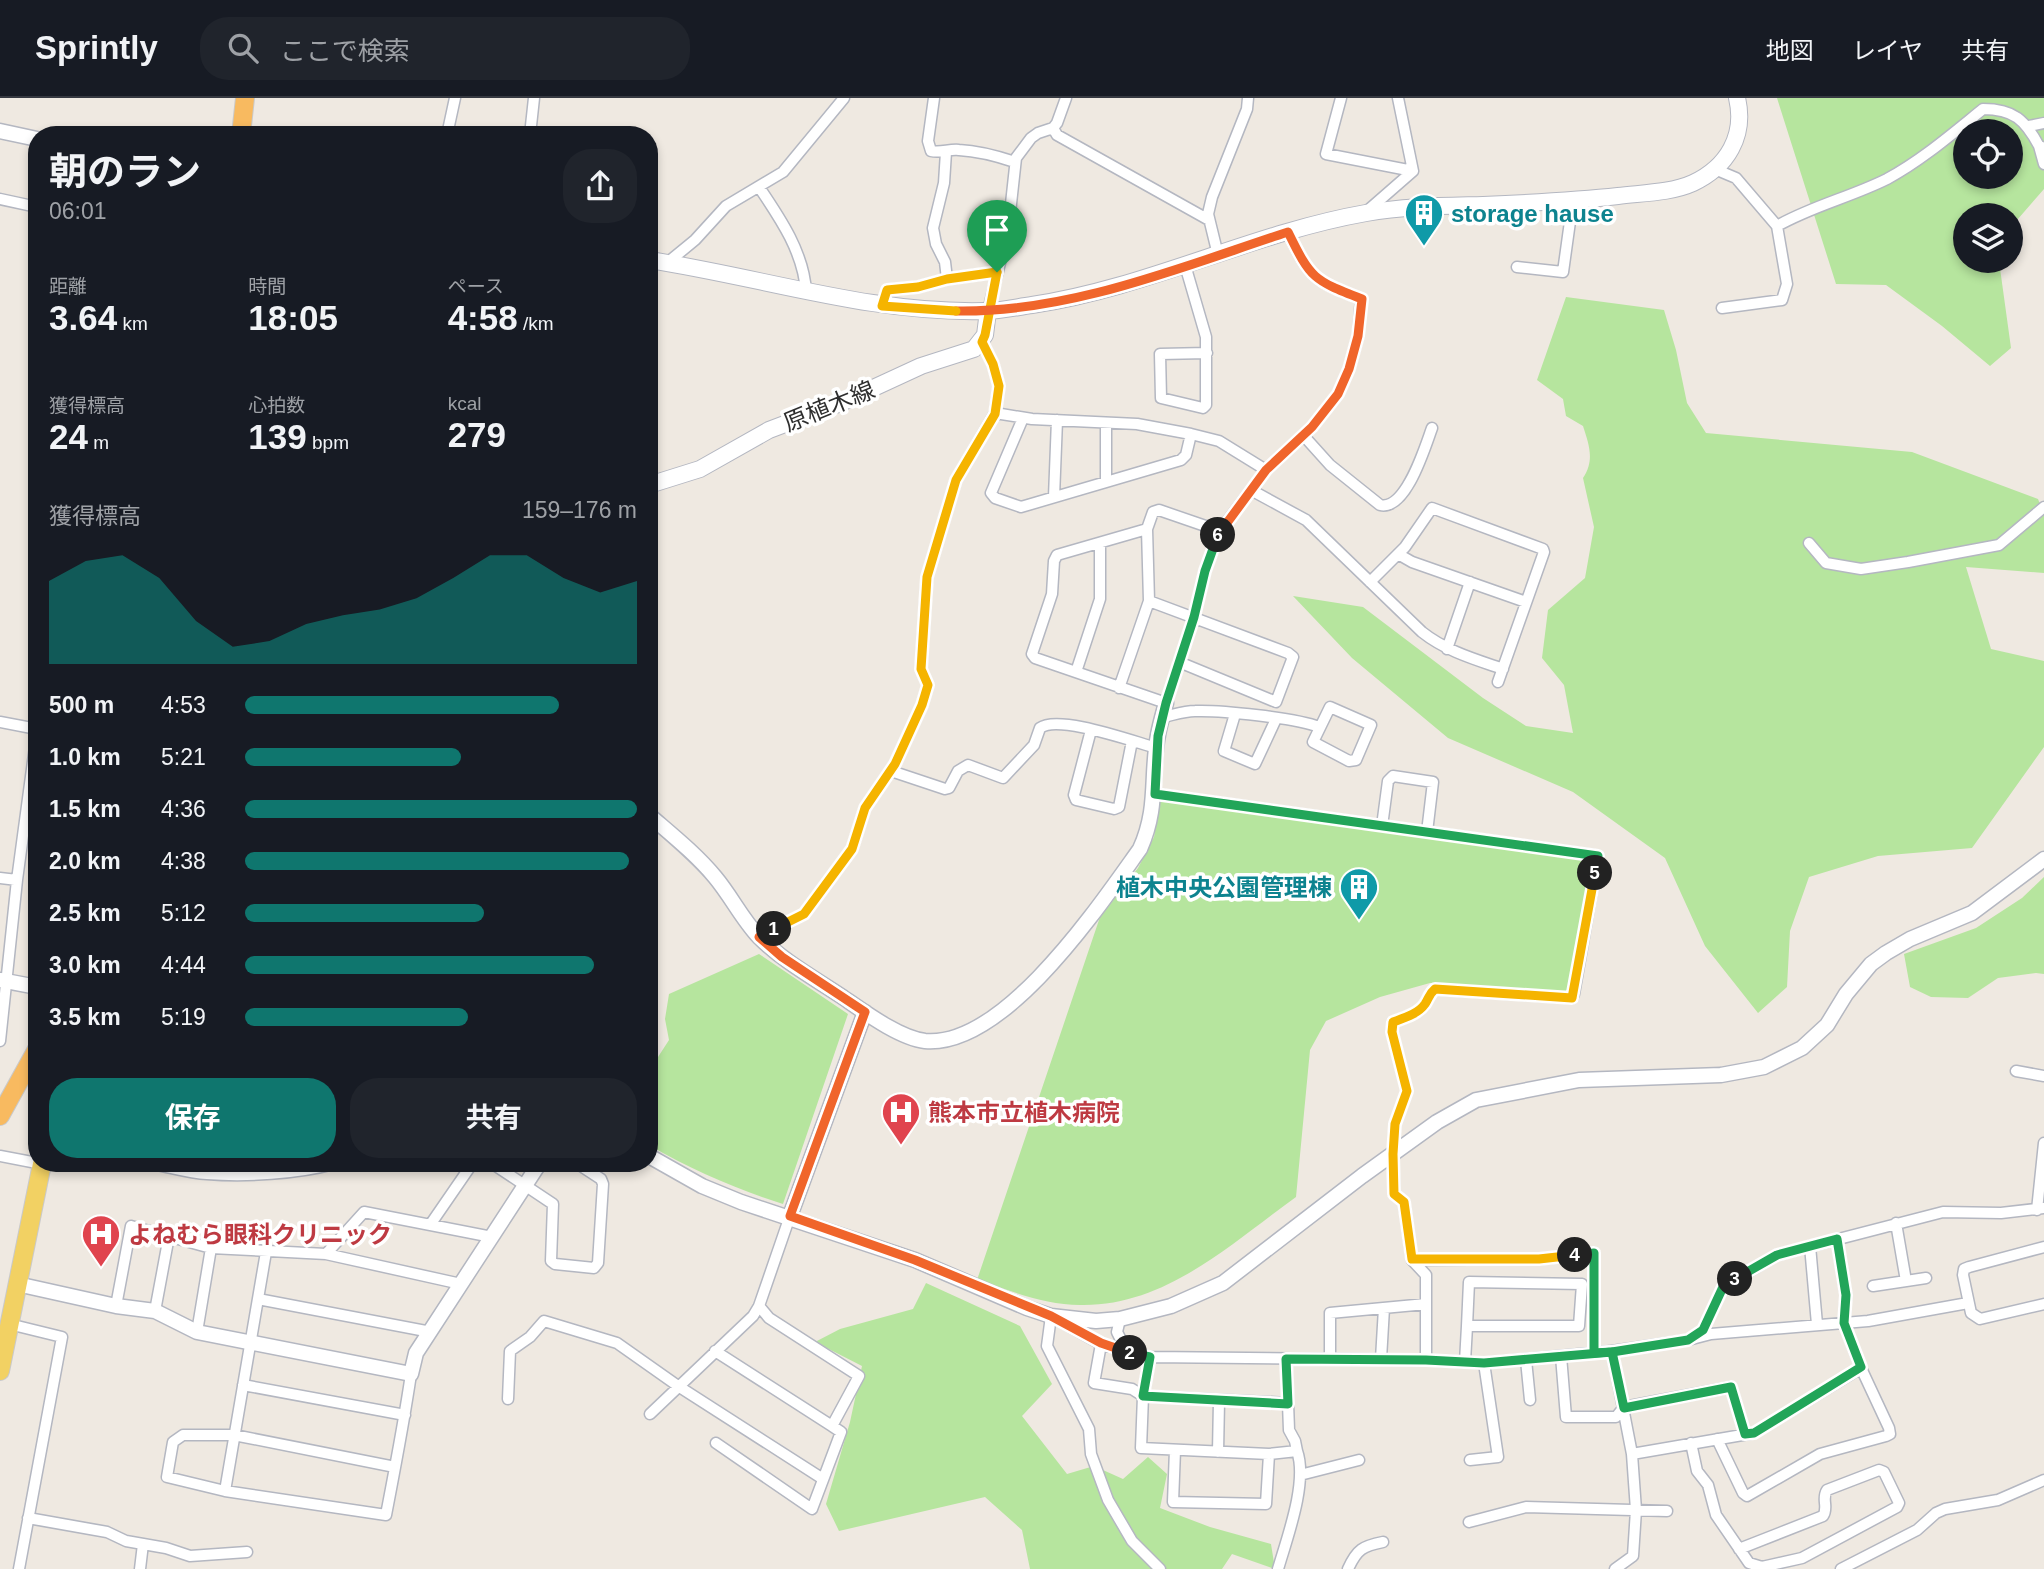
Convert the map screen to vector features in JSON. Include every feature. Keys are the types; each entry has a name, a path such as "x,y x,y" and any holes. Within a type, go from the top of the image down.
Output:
{"highway":[{"path":"242,126 245,98"},
{"path":"1,1112 28,1077"}],"main road":[{"path":"658,262 882,306 988,311 1067,299 1288,232 1365,213 1416,206 1573,200 1690,185 1717,170 1731,149 1739,131 1740,111 1737,98"},
{"path":"982,342 988,311"},
{"name":"原植木線","path":"658,482 701,469 769,430 843,402 921,366 974,349 982,342"},
{"path":"0,1371 38,1172"}],"street":[{"path":"449,126 455,98"},
{"path":"531,126 534,98"},
{"path":"667,263 695,240 726,206 783,172 844,98"},
{"path":"934,98 928,145 934,152 958,150 984,153 1016,162"},
{"path":"988,311 1008,231 1016,162 1031,138 1053,128 1057,123 1066,98"},
{"path":"1219,255 1208,214 1248,98"},
{"path":"1341,98 1326,154 1413,171"},
{"path":"1398,98 1413,171"},
{"path":"1777,226 1888,178 1924,157 1983,109 2002,109 2029,126 2042,147 2044,164"},
{"path":"2029,126 2044,124"},
{"path":"1053,128 1057,135 1209,220"},
{"path":"0,131 28,137"},
{"path":"946,152 944,183 933,228 936,244 945,262 947,279"},
{"path":"1717,170 1736,178 1777,226 1787,284 1782,300 1722,308"},
{"path":"1365,213 1413,171"},
{"path":"759,187 785,224 806,278 806,292"},
{"path":"0,199 28,205"},
{"path":"1517,267 1563,272 1573,200"},
{"path":"658,823 692,852 716,878 759,937 782,957 865,1012 903,1033 925,1041 952,1039 977,1028 1002,1012 1044,974 1140,849 1147,832 1155,794 1157,748 1164,710 1194,617 1205,571 1220,531 1266,470 1303,435 1338,394 1349,369 1358,336 1362,299 1329,286 1310,274 1288,232"},
{"path":"1185,265 1206,337 1207,353 1205,407 1161,398 1160,354 1207,353"},
{"path":"882,306 887,290 997,272"},
{"path":"759,937 804,914 852,849 865,808 891,771 922,705 928,685 921,669 924,603 931,565 956,480 995,414 999,386 993,364 982,342"},
{"path":"995,414 1137,424 1191,434 1219,441 1266,470"},
{"path":"1023,418 991,493 995,498 1021,507 1181,460 1186,455 1191,434"},
{"path":"1054,497 1057,420"},
{"path":"1106,423 1106,482"},
{"path":"1303,435 1331,465 1386,507 1391,505 1412,481 1432,428"},
{"path":"1251,490 1306,520 1422,632 1447,649 1503,670"},
{"path":"1809,543 1826,563 1861,569 1908,562 1999,545 2044,507"},
{"path":"1370,582 1398,554 1432,508 1539,545 1544,552 1498,682"},
{"path":"1119,688 1149,601 1147,529 1153,512 1156,509 1220,531"},
{"path":"1147,529 1060,553 1055,558 1052,594 1033,651 1035,659 1119,688 1164,710 1273,718 1319,727"},
{"path":"1076,672 1100,599 1100,543"},
{"path":"1398,554 1412,562 1526,602"},
{"path":"1447,649 1470,582"},
{"path":"1149,601 1291,654 1292,659 1273,718 1255,764 1224,751 1235,714"},
{"path":"1180,662 1276,702"},
{"path":"1330,708 1371,725 1356,760 1353,761 1315,745 1313,738 1319,727 1330,708"},
{"path":"0,723 28,728"},
{"path":"891,771 945,789 949,788 958,771 968,765 1004,778 1034,745 1042,725 1070,725 1157,748"},
{"path":"1091,730 1074,795 1076,800 1114,809 1119,807 1132,741"},
{"path":"1382,826 1388,781 1393,776 1433,782 1427,832"},
{"path":"0,1041 3,980 28,794"},
{"path":"1155,794 1598,856 1572,998 1435,989 1416,1012 1393,1022 1392,1032 1407,1091 1395,1124 1394,1194 1404,1202 1412,1259 1426,1275 1426,1360"},
{"path":"1051,1316 1096,1321 1120,1319 1171,1306 1223,1283 1274,1241 1437,1122 1476,1100 1578,1080 1721,1075 1764,1068 1802,1048 1827,1025 1846,994 1871,964 1910,939 1972,913 2044,859"},
{"path":"0,878 16,880"},
{"path":"3,980 28,984"},
{"path":"650,1414 753,1316 759,1306 865,1012"},
{"path":"2016,1071 2044,1076"},
{"path":"1688,1340 1703,1330 1723,1287 1777,1255 1943,1212 2001,1213 2040,1209 2044,1143"},
{"path":"0,1156 28,1162"},
{"path":"658,1161 702,1186 741,1202 790,1216 915,1260 1051,1316 1101,1343 1150,1357 1381,1359 1484,1363 1612,1352 1711,1334 1844,1323 1968,1303"},
{"path":"194,1172 234,1175 279,1172"},
{"path":"430,1225 466,1172"},
{"path":"505,1172 551,1201 554,1206 549,1256 551,1261 555,1264 594,1268 598,1263 604,1184 590,1172"},
{"path":"395,1467 234,1435 183,1434 173,1442 167,1477 225,1491 386,1515 405,1415 411,1374 416,1353 534,1172"},
{"path":"326,1254 364,1212 492,1237"},
{"path":"1896,1223 1906,1281"},
{"path":"116,1306 131,1226 211,1248 326,1254 461,1284"},
{"path":"155,1311 169,1236"},
{"path":"1717,1439 1742,1493 1747,1496 1820,1454 1889,1434 1889,1427 1844,1323 1846,1295 1837,1239"},
{"path":"1810,1246 1816,1324"},
{"path":"197,1332 211,1248"},
{"path":"2044,1248 1965,1269 1963,1275 1971,1313 1980,1319 2044,1304"},
{"path":"225,1491 266,1252"},
{"path":"1412,1259 1539,1259 1594,1253 1594,1353"},
{"path":"1873,1286 1926,1278"},
{"path":"1465,1362 1469,1282 1582,1283 1579,1326 1468,1326"},
{"path":"17,1284 116,1306 155,1311 197,1332 411,1374"},
{"path":"258,1299 431,1332"},
{"path":"1330,1359 1329,1313 1426,1304"},
{"path":"759,1306 769,1318 859,1376 832,1426"},
{"path":"1381,1359 1384,1308"},
{"path":"1051,1316 1046,1346 1089,1429 1091,1454 1108,1500 1132,1541 1160,1569"},
{"path":"1120,1319 1117,1332 1127,1352"},
{"path":"508,1399 510,1351 530,1337 544,1321 617,1343 678,1386 824,1479"},
{"path":"9,1324 62,1337 19,1569"},
{"path":"1101,1343 1094,1384 1132,1389 1143,1396 1288,1404"},
{"path":"715,1351 841,1432 812,1509 716,1443"},
{"path":"1612,1352 1632,1454 1636,1510 1633,1556 1615,1569"},
{"path":"1562,1356 1566,1417 1616,1417 1624,1408 1731,1387 1745,1434"},
{"path":"1150,1357 1143,1396 1142,1448 1269,1454 1297,1451"},
{"path":"1278,1569 1292,1524 1300,1475 1300,1460 1289,1430 1286,1359"},
{"path":"1526,1360 1530,1401"},
{"path":"1470,1460 1498,1457 1484,1363"},
{"path":"1632,1454 1754,1433 1861,1367"},
{"path":"243,1385 405,1415"},
{"path":"1218,1452 1219,1401"},
{"path":"1691,1443 1697,1471 1708,1485 1716,1515 1749,1563 1762,1567 1802,1558 1897,1507 1899,1503 1884,1472 1880,1470 1828,1490 1824,1497 1826,1510 1823,1516 1740,1549"},
{"path":"1175,1450 1173,1502 1266,1504 1269,1454"},
{"path":"1300,1475 1359,1460"},
{"path":"1841,1569 1917,1530 1945,1508 1998,1500 2044,1480"},
{"path":"1469,1522 1526,1507 1667,1511"},
{"path":"28,1518 107,1532 126,1541 194,1556 247,1552"},
{"path":"1348,1569 1353,1557 1365,1545 1383,1542"},
{"path":"140,1569 143,1544"},
{"path":"194,1556 194,1569"}],"green space":[{"path":"1777,98 2044,98 2044,189 2023,213 2023,203 1953,203 1953,273 2001,273 2011,348 1990,366 1886,285 1836,284"},
{"path":"1566,297 1664,310 1687,403 1706,433 1912,452 2038,499 2044,514 2044,573 1966,567 1991,649 2044,661 2044,747 1972,848 1878,856 1809,877 1790,931 1787,987 1758,1013 1705,946 1665,858 1573,792 1448,738 1352,658 1293,596 1363,607 1483,698 1526,726 1573,733 1564,685 1542,658 1548,610 1585,578 1594,527 1583,478 1589,465 1590,452 1583,426 1566,416 1563,399 1537,380"},
{"path":"1160,800 1587,858 1592,864 1572,991 1564,996 1430,983 1380,997 1326,1021 1310,1050 1296,1197 1222,1252 1169,1284 1111,1303 1080,1305 1041,1300 977,1280 1100,917 1138,868 1154,837"},
{"path":"2044,877 2044,974 1998,978 1968,998 1931,997 1910,987 1904,954 1976,928 2022,898"},
{"path":"759,954 848,1014 783,1204 714,1178 658,1150 658,1057 669,1040 665,1019 669,994"},
{"path":"926,1283 1020,1326 1052,1384 1022,1416 1067,1474 1094,1466 1123,1479 1148,1457 1167,1474 1160,1508 1210,1527 1271,1544 1275,1569 1232,1554 1222,1569 1030,1569 1022,1530 985,1497 839,1531 826,1504 850,1422 862,1366 815,1342 840,1329 913,1309"}],"place":[{"name":"storage hause","path":"1424,247"},
{"name":"植木中央公園管理棟","path":"1359,921"},
{"name":"熊本市立植木病院","path":"901,1146"},
{"name":"よねむら眼科クリニック","path":"101,1268"}],"route":[{"path":"997,272 988,311 985,335 982,342 993,364 999,386 995,414 956,480 927,577 921,669 928,685 922,705 895,764 865,808 852,849 831,880 804,914 759,937 782,957 865,1012 790,1216 915,1260 1051,1316 1101,1343 1150,1357 1143,1396 1288,1404 1286,1359 1484,1363 1612,1352 1688,1340 1703,1330 1716,1299 1723,1287 1732,1280 1777,1255 1837,1239 1846,1295 1844,1323 1861,1367 1754,1433 1745,1434 1731,1387 1624,1408 1612,1352 1594,1353 1594,1253 1539,1259 1412,1259 1404,1202 1394,1194 1395,1124 1407,1091 1392,1032 1393,1022 1416,1012 1435,989 1572,998 1598,856 1155,794 1158,736 1166,703 1194,617 1205,571 1220,531 1266,470 1312,427 1338,394 1349,369 1358,336 1362,299 1329,286 1310,274 1288,232 1137,280 1067,299 988,311 882,306 887,290 918,287 990,271 997,272"}]}
